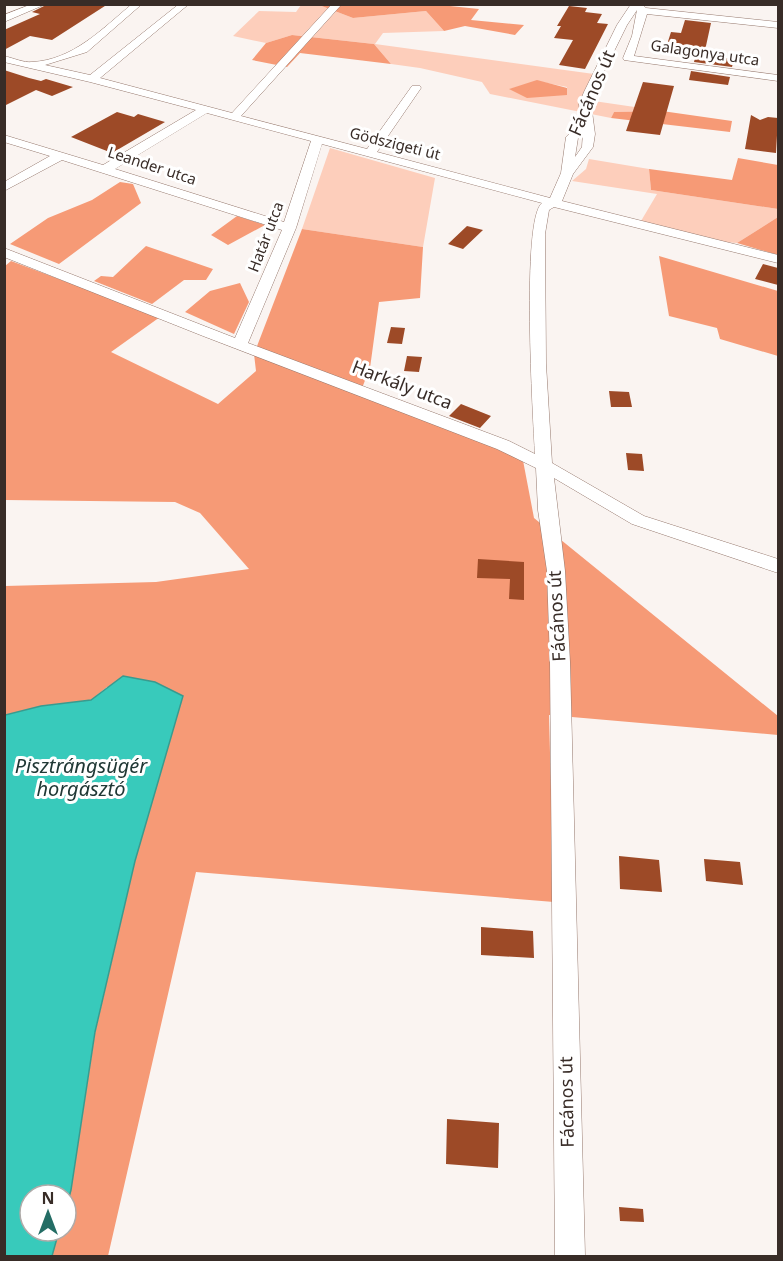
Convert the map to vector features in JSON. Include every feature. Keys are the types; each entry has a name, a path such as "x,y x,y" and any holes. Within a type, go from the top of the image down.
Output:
{"street":[{"path":"4,20 42,4"},
{"path":"28,65 57,60 83,50 138,4"},
{"path":"92,79 185,4"},
{"path":"234,117 338,4"},
{"path":"639,7 658,4"},
{"path":"639,7 778,25"},
{"name":"Fácános út","path":"570,1257 560,662 556,571 547,510 538,364 538,234 543,208 557,198 567,173 572,137 581,128 586,115 585,104 589,92 629,17 639,7"},
{"name":"Galagonya utca","path":"639,7 637,36 628,58 778,78"},
{"name":"Gödszigeti út","path":"4,59 92,79 551,202 778,259"},
{"path":"370,153 416,88"},
{"path":"106,169 206,109"},
{"path":"567,173 590,147 591,137 586,115"},
{"name":"Leander utca","path":"4,138 289,228"},
{"name":"Határ utca","path":"240,344 289,228 317,140"},
{"path":"4,187 7,188 60,156"},
{"name":"Harkály utca","path":"4,252 503,446 545,466 638,520 778,566"}],"shaded area":[{"path":"301,5 319,5 353,18 426,11 444,31 383,33 375,44 594,74 580,99 662,111 614,112 611,118 490,94 482,82 391,64 374,44 292,35 266,43 233,36 259,11 296,12","holes":["537,81 567,87 567,95 510,89"]},
{"path":"319,5 440,5 479,9 471,20 524,25 515,35 465,26 444,31 426,11 353,18"},
{"path":"292,35 374,44 391,64 300,53 287,67 252,60 266,43"},
{"path":"537,80 567,88 567,95 527,98 509,89"},
{"path":"662,111 732,121 730,132 611,118 614,112"},
{"path":"330,148 435,178 423,247 302,229"},
{"path":"738,158 778,165 778,209 651,190 649,169 732,180"},
{"path":"589,159 649,169 651,190 778,209 778,217 737,243 641,221 657,194 572,181 586,169"},
{"path":"120,182 133,184 141,203 59,264 10,244 48,218 92,200"},
{"path":"237,216 265,225 228,245 211,235"},
{"path":"778,217 778,255 737,243"},
{"path":"302,229 423,247 420,298 379,302 370,368 362,388 521,450 534,518 778,716 778,735 549,715 554,902 196,872 108,1256 52,1256 56,1243 78,1243 78,1183 72,1183 95,1033 148,813 107,687 91,700 41,706 5,715 5,586 156,582 249,569 200,513 175,502 5,500 5,266 11,261 160,317 111,352 218,404 256,371 254,354"},
{"path":"146,246 213,269 206,280 184,280 152,304 94,281 101,276 113,277"},
{"path":"659,256 778,291 778,356 720,339 717,328 669,316"},
{"path":"240,283 249,302 234,334 185,312 210,291"}],"water":[{"name":"Pisztrángsügér horgásztó","path":"123,676 155,682 183,696 135,861 95,1032 72,1183 18,1183 18,1243 56,1243 52,1256 5,1256 5,715 41,706 91,700"}],"building":[{"path":"48,4 108,4 52,40 30,36 4,50 4,30 40,14 32,12"},
{"path":"569,6 587,8 585,12 602,14 597,23 608,24 585,69 559,65 573,40 554,38 561,26 557,26"},
{"path":"685,20 711,23 704,55 734,59 732,67 694,62 695,58 664,54 671,32 681,33"},
{"path":"4,70 41,81 46,79 73,87 52,96 36,90 4,106"},
{"path":"691,71 730,77 728,85 689,80"},
{"path":"643,82 674,86 660,135 626,131"},
{"path":"117,112 134,117 138,114 165,122 112,153 71,137"},
{"path":"751,115 760,120 768,117 778,118 776,153 745,149"},
{"path":"467,226 483,230 463,249 448,244"},
{"path":"763,264 778,268 778,285 755,279"},
{"path":"391,327 405,328 402,344 387,343"},
{"path":"407,356 422,357 419,372 404,371"},
{"path":"609,391 629,392 632,407 611,407"},
{"path":"461,404 491,416 480,428 449,416"},
{"path":"626,453 642,454 644,471 628,470"},
{"path":"478,559 524,562 524,600 509,599 510,579 477,578"},
{"path":"619,856 659,860 662,892 620,889"},
{"path":"704,859 740,862 743,885 706,881"},
{"path":"481,927 533,931 534,958 481,955"},
{"path":"447,1119 499,1123 498,1168 446,1164"},
{"path":"619,1207 643,1209 644,1222 620,1221"}]}
